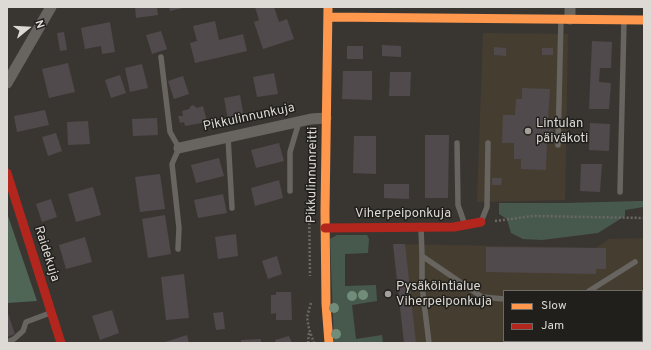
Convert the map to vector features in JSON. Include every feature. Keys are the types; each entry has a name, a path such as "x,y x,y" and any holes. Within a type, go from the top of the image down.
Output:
{"street":[{"path":"7,83 51,7"},
{"name":"Pikkulinnunreitti","path":"328,7 325,228 326,312 329,343"},
{"path":"566,19 570,7"},
{"path":"328,17 644,20"},
{"name":"Pikkulinnunkuja","path":"179,148 299,122 326,118"},
{"name":"Raidekuja","path":"7,173 61,343"},
{"name":"Viherpeiponkuja","path":"325,228 454,227 481,222"}],"lane":[{"path":"558,144 566,19"},
{"path":"620,192 624,20"},
{"path":"161,56 170,132 179,148 172,164 179,228 178,249"},
{"path":"290,191 290,152 299,122"},
{"path":"228,137 232,208"},
{"path":"457,143 458,205 465,225"},
{"path":"481,222 487,207 488,143"},
{"path":"421,227 422,286 429,343"},
{"path":"422,256 482,297 503,299"},
{"path":"591,290 635,262"},
{"path":"7,342 14,339 23,331 26,322 52,312"}],"path":[{"path":"481,222 533,216 644,218"},
{"path":"308,343 309,329"}],"shaded area":[{"path":"483,33 568,34 565,200 477,202"},
{"path":"644,238 644,302 643,290 503,290 503,342 588,342 586,343 404,343 393,244 596,248 609,239"}],"green space":[{"path":"644,201 644,207 625,210 625,216 598,233 542,240 523,239 511,233 507,219 499,214 499,203"},
{"path":"7,213 37,301 7,303"},
{"path":"337,235 367,235 369,239 368,253 345,254 345,286 376,285 377,301 352,305 356,339 382,335 383,343 334,343 330,239"}],"building":[{"path":"135,7 157,7 158,15 136,18"},
{"path":"169,7 183,7 183,8 170,11"},
{"path":"255,7 274,7 279,22 287,19 294,39 263,49 254,22 259,20"},
{"path":"215,21 219,40 243,34 247,51 195,63 190,43 197,41 193,26"},
{"path":"110,22 115,52 102,54 101,46 85,49 81,28"},
{"path":"161,31 167,49 152,54 146,35"},
{"path":"64,32 67,50 60,51 57,33"},
{"path":"592,41 612,42 611,68 600,68 599,82 611,83 609,109 589,109"},
{"path":"382,45 401,46 401,57 382,56"},
{"path":"347,46 363,46 363,59 347,59"},
{"path":"494,47 506,48 506,56 494,55"},
{"path":"542,48 553,48 553,55 542,55"},
{"path":"68,63 75,92 49,98 42,69"},
{"path":"142,64 148,88 130,92 125,68"},
{"path":"343,71 372,71 372,100 342,99"},
{"path":"390,72 411,72 410,96 389,96"},
{"path":"274,73 278,94 257,97 253,77"},
{"path":"120,75 126,93 111,98 105,80"},
{"path":"183,76 189,94 174,99 168,81"},
{"name":"Lintulan päiväkoti","path":"522,88 550,89 548,120 553,121 553,141 547,140 546,170 521,169 521,159 514,159 514,143 502,143 503,115 515,115 516,99 522,99"},
{"path":"240,95 244,118 228,120 224,98"},
{"path":"193,105 197,108 203,106 207,122 185,126 184,122 180,123 178,116 183,116 182,111 189,109"},
{"path":"45,110 49,125 17,132 14,116"},
{"path":"157,118 158,135 133,136 132,119"},
{"path":"88,121 90,144 68,145 67,122"},
{"path":"590,123 610,124 609,151 589,150"},
{"path":"56,133 62,151 48,156 42,137"},
{"path":"425,135 449,135 448,198 425,198"},
{"path":"354,136 376,136 376,174 353,173"},
{"path":"279,143 284,161 256,168 251,150"},
{"path":"219,158 224,176 196,183 191,165"},
{"path":"581,164 602,164 600,192 580,191"},
{"path":"160,174 165,209 140,212 135,177"},
{"path":"492,178 502,178 501,185 492,185"},
{"path":"279,180 283,198 255,206 251,188"},
{"path":"384,184 409,184 409,199 384,198"},
{"path":"93,187 101,215 76,222 68,194"},
{"path":"223,194 227,213 198,218 194,200"},
{"path":"51,199 57,217 42,222 36,204"},
{"path":"165,215 171,254 148,258 142,219"},
{"path":"236,234 238,256 218,259 215,237"},
{"path":"85,237 92,262 66,269 59,245"},
{"path":"393,244 405,244 416,343 404,343"},
{"path":"486,247 606,248 606,269 596,269 596,274 486,272"},
{"path":"277,256 282,274 268,279 262,261"},
{"path":"184,274 189,318 166,320 161,277"},
{"path":"276,292 291,292 292,320 276,320 276,313 271,314 271,295 276,295"},
{"path":"112,310 119,333 100,340 92,316"},
{"path":"7,311 15,334 7,337"},
{"path":"223,312 225,329 216,330 213,313"},
{"path":"187,335 189,343 162,343"},
{"path":"289,336 292,343 276,343 275,340"},
{"path":"261,339 261,343 241,343 241,340"}],"traffic: slow":[{"path":"328,7 325,211 326,304 329,343"},
{"path":"328,17 644,20"}],"traffic: jam":[{"path":"7,173 61,343"},
{"path":"325,228 454,227 481,222"}],"place":[{"name":"Lintulan päiväkoti","path":"528,131"},
{"name":"Pysäköintialue Viherpeiponkuja","path":"388,294"}]}
